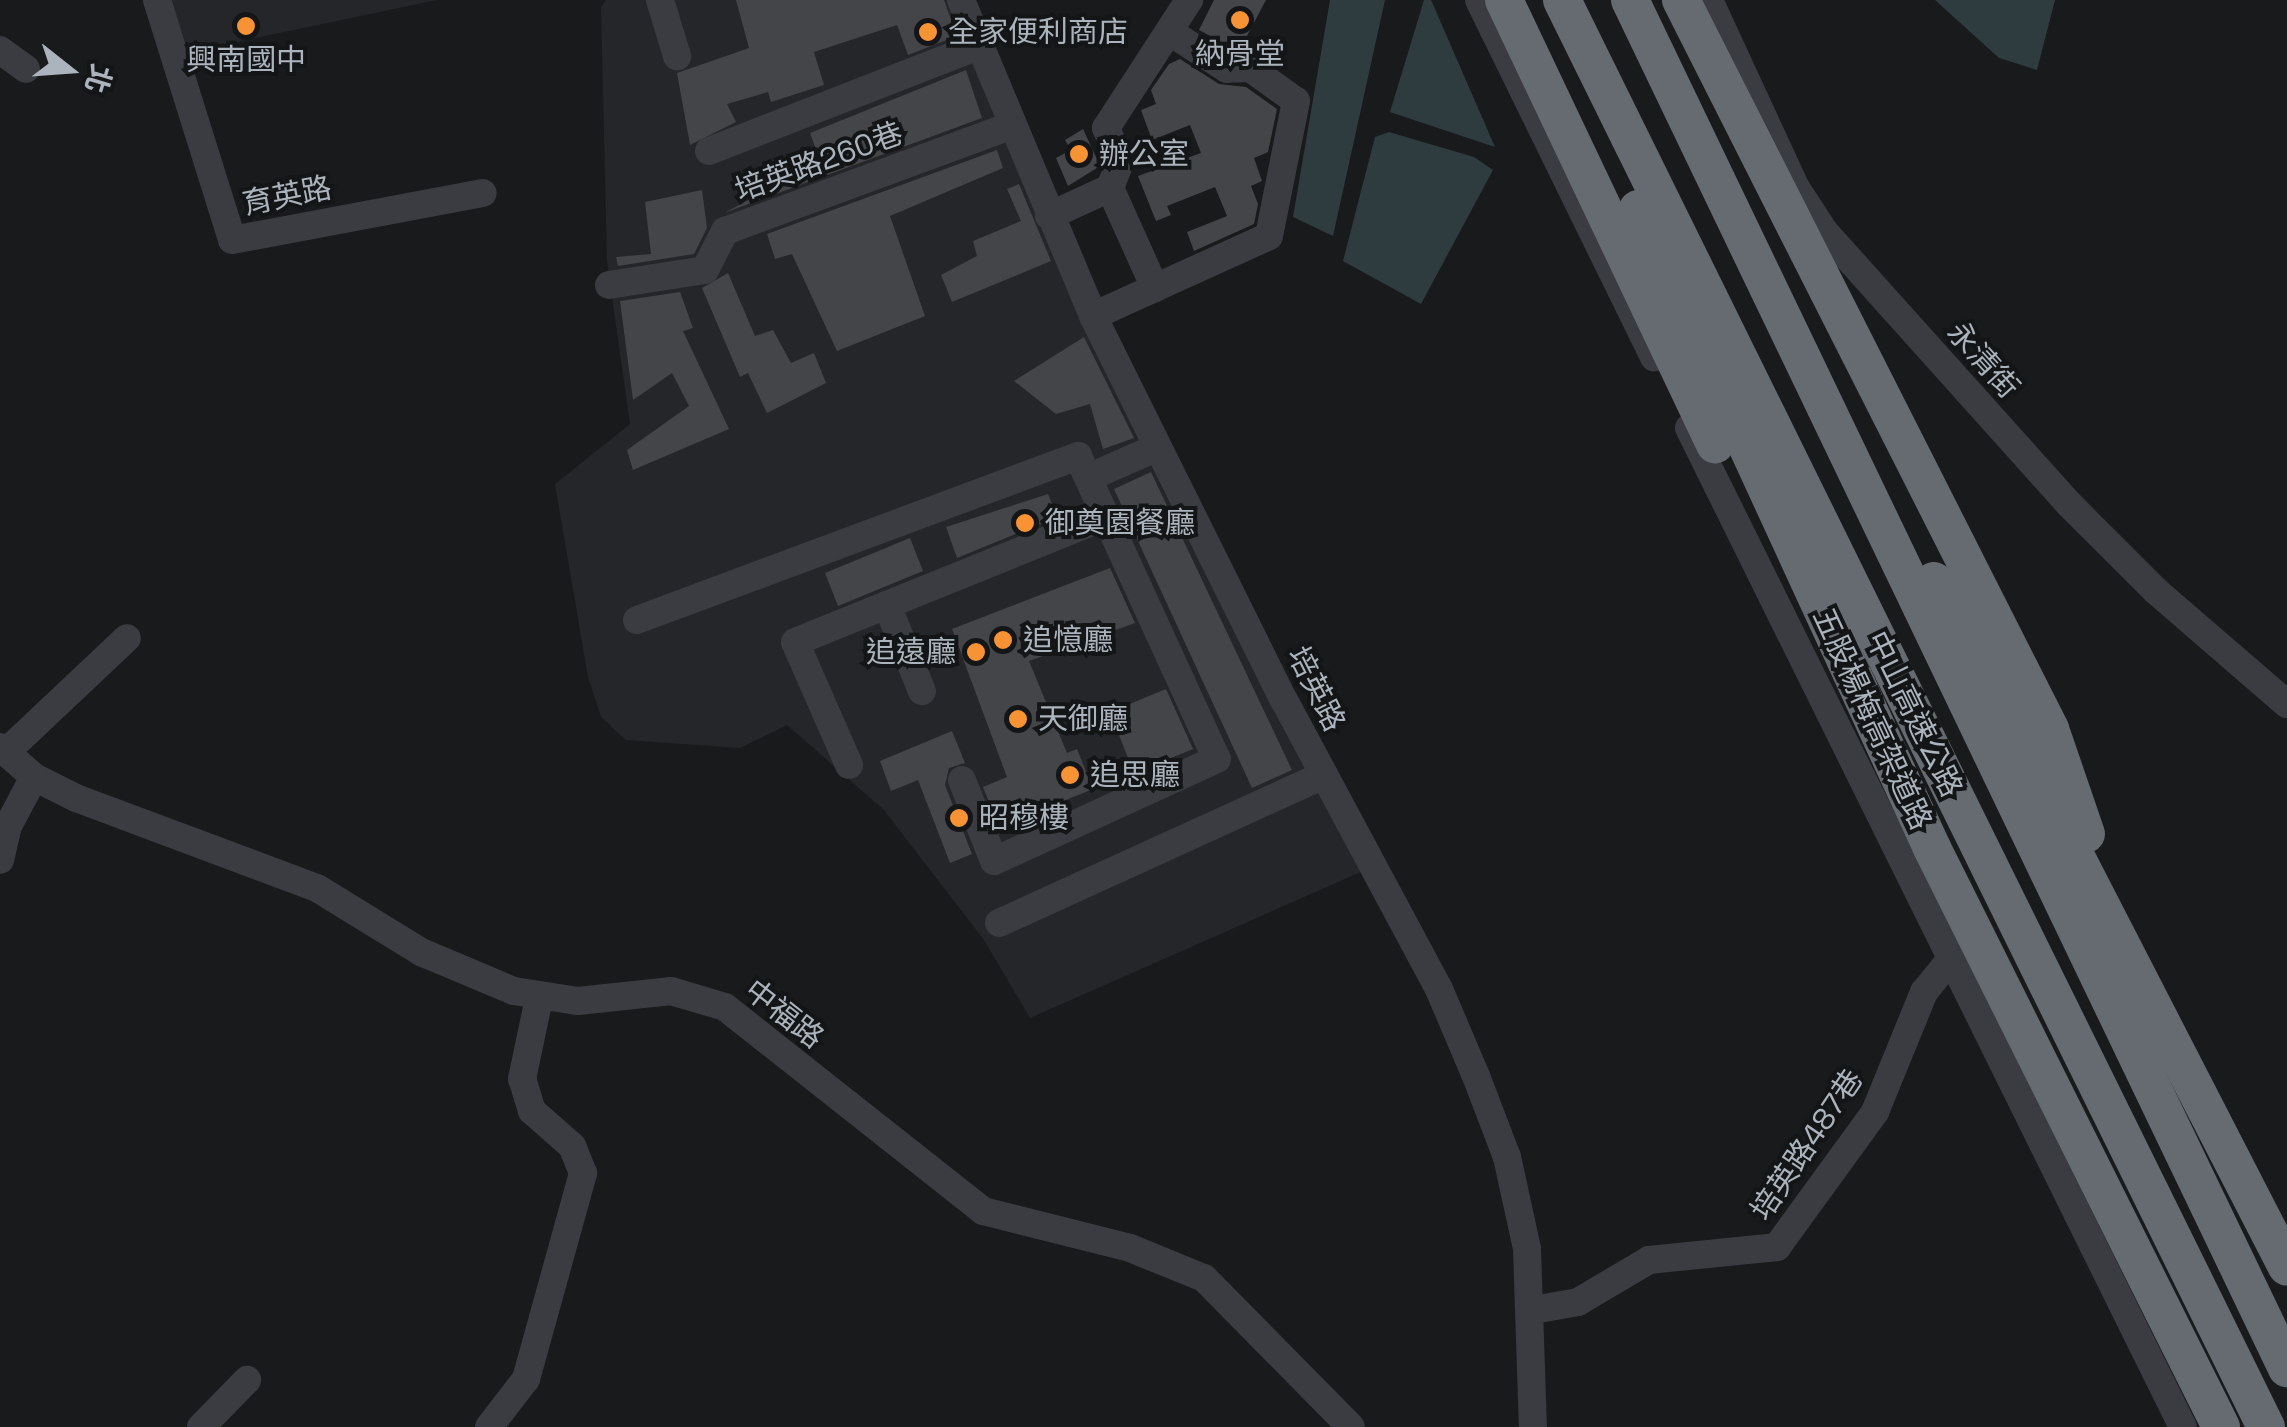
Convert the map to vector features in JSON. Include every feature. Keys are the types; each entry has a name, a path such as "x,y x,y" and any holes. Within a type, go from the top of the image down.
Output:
{"highway":[{"path":"1504,0 1770,558 1932,848"},
{"name":"五股楊梅高架道路","path":"1548,0 1706,366 1932,848 2221,1427"},
{"name":"中山高速公路","path":"1562,0 2266,1427"},
{"path":"1633,0 2287,1267"},
{"name":"中山高速公路","path":"1633,0 2287,1368"},
{"path":"1680,0 2050,729 2129,960"}],"street":[{"name":"育英路","path":"157,0 232,240 484,193"},
{"path":"660,0 677,56"},
{"name":"培英路","path":"961,0 1093,316 1324,775 1439,989 1476,1076 1507,1157 1533,1310 1533,1427"},
{"path":"1049,216 1110,188 1120,162 1106,128 1189,0"},
{"path":"1478,0 2182,1427"},
{"name":"永清街","path":"1709,0 1796,188 1824,232 2070,504 2156,591 2287,704"},
{"path":"1093,316 1270,236 1296,101 1250,68 1227,69 1170,32"},
{"path":"710,151 978,46"},
{"path":"0,50 26,70"},
{"name":"培英路260巷","path":"608,285 705,270 725,231 1011,126"},
{"path":"1110,188 1155,288"},
{"path":"1090,477 1158,448"},
{"path":"637,620 1078,456 1217,759 994,861 962,780"},
{"path":"849,765 795,642 1107,516"},
{"path":"887,605 922,691"},
{"path":"3,750 127,638"},
{"name":"中福路","path":"3,750 34,776 317,888 421,952 539,998 578,1001 671,991 725,1007 983,1211 1130,1248 1204,1278 1351,1427"},
{"path":"1000,924 1324,775"},
{"path":"0,860 8,826 34,776"},
{"name":"培英路487巷","path":"1533,1310 1578,1302 1650,1260 1778,1247 1876,1112 1924,992 1951,959"},
{"path":"489,1427 526,1379 583,1173 572,1146 532,1110 522,1078 539,998"},
{"path":"201,1427 247,1380"}],"shaded area":[{"name":"興南國中","path":"170,0 437,0 189,52"},
{"path":"606,0 951,0 1363,871 1030,1018 984,940 884,810 787,725 740,748 626,740 601,717 588,677 555,484 630,424 607,261 601,7"},
{"path":"1330,0 1385,0 1333,236 1293,217"},
{"path":"1424,0 1431,0 1495,147 1390,112"},
{"path":"1935,0 2055,0 2037,70 1999,58"},
{"path":"1389,132 1474,157 1493,170 1421,304 1343,261 1375,137"}],"building":[{"path":"736,0 944,0 957,36 908,55 897,25 814,52 824,85 771,102 768,92 727,104 736,122 690,145 677,73 749,48"},
{"path":"1214,0 1266,0 1239,51 1199,30"},
{"path":"1180,59 1219,84 1246,87 1277,109 1268,152 1254,158 1262,181 1251,186 1258,204 1254,224 1194,251 1187,232 1227,216 1215,187 1167,206 1171,215 1156,221 1138,176 1201,153 1190,125 1152,140 1141,110 1156,104 1151,90 1169,64"},
{"path":"966,70 982,118 724,213 754,197 752,190 821,164 810,133"},
{"name":"辦公室","path":"1083,129 1100,166 1068,186 1056,158 1071,150 1065,140"},
{"path":"997,150 1003,168 890,216 925,316 837,351 792,254 775,259 767,234"},
{"path":"1019,184 1051,261 952,302 941,275 977,256 973,241 1021,221 1007,189"},
{"path":"702,190 707,228 694,254 618,266 616,257 651,254 645,202"},
{"path":"728,273 755,336 773,330 791,363 814,353 826,383 767,413 748,373 740,377 702,288"},
{"path":"680,292 693,328 683,331 729,429 633,470 627,450 689,406 672,373 633,400 620,301"},
{"path":"1084,337 1134,438 1103,449 1090,404 1056,414 1014,381"},
{"path":"1151,472 1292,770 1252,788 1114,489"},
{"path":"1048,494 1057,517 957,558 946,527"},
{"path":"910,538 923,571 838,606 825,573"},
{"path":"1110,568 1135,623 1029,661 1067,753 1077,749 1093,789 999,827 983,787 1007,777 952,629"},
{"path":"1166,689 1193,749 1134,773 1110,712"},
{"name":"昭穆樓","path":"952,731 965,763 949,768 945,785 972,854 950,863 918,780 891,791 880,761"}],"place":[{"name":"納骨堂","path":"1240,20"},
{"name":"興南國中","path":"246,26"},
{"name":"全家便利商店","path":"928,32"},
{"name":"辦公室","path":"1079,154"},
{"name":"御奠園餐廳","path":"1025,523"},
{"name":"追憶廳","path":"1003,640"},
{"name":"追遠廳","path":"976,652"},
{"name":"天御廳","path":"1018,719"},
{"name":"追思廳","path":"1070,775"},
{"name":"昭穆樓","path":"959,818"}]}
